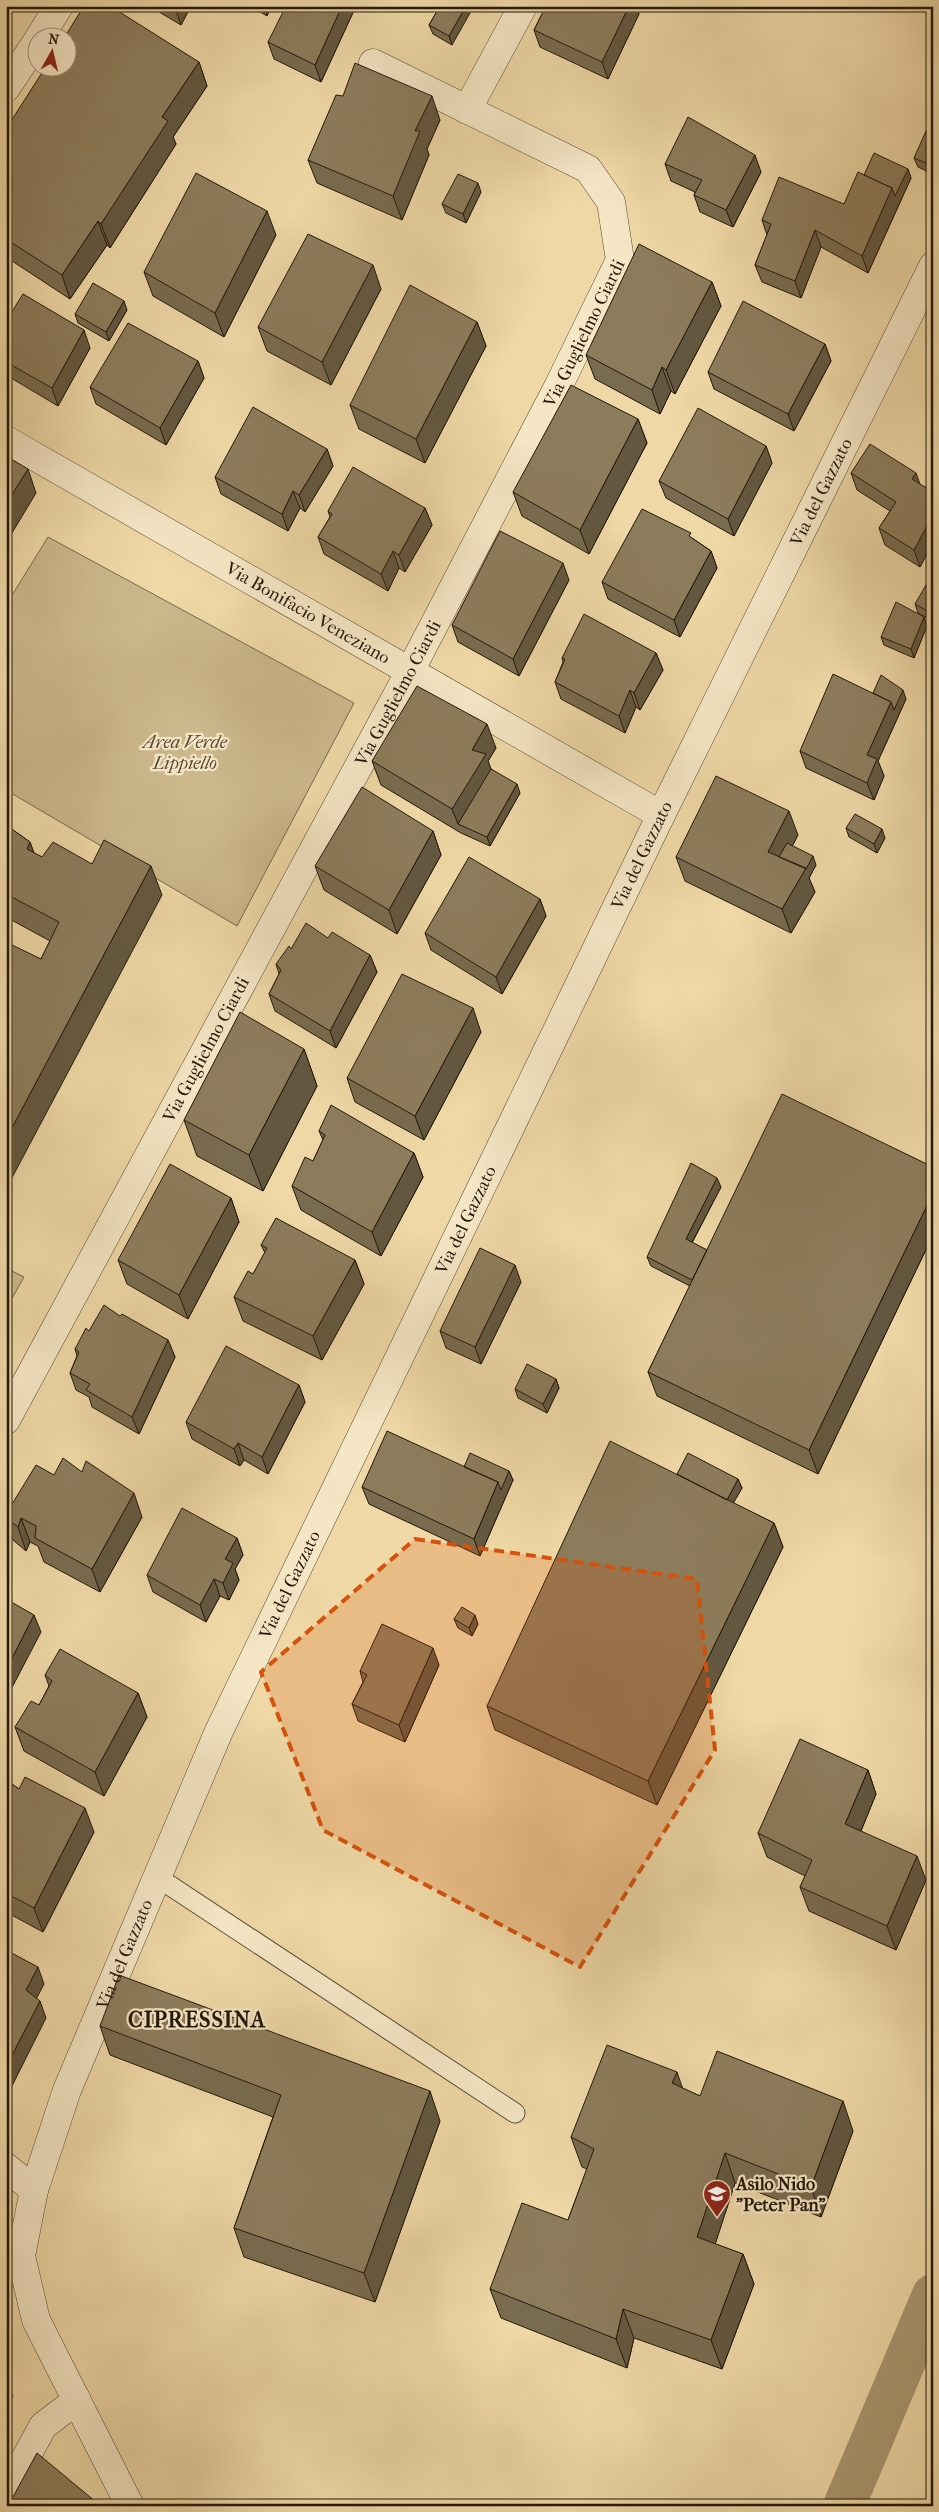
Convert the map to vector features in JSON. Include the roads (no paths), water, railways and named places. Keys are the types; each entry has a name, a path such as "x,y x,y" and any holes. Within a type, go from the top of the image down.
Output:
{"street":[{"path":"45,28 59,6"},
{"path":"467,110 523,6"},
{"path":"6,88 28,54"},
{"name":"Via Guglielmo Ciardi","path":"6,1420 409,673 558,387 620,260 612,202 588,169 373,64"},
{"name":"Via del Gazzato","path":"130,2506 36,2320 21,2256 34,2190 67,2090 223,1722 661,815 933,266"},
{"name":"Via Bonifacio Veneziano","path":"6,440 409,673 661,815"},
{"path":"6,2167 34,2190"},
{"path":"6,2494 43,2426 77,2400"}],"lane":[{"path":"157,1878 515,2113"}],"waterway":[{"path":"844,2506 933,2295"}],"place":[{"name":"Asilo Nido \"Peter Pan\"","path":"717,2218"}],"district":[{"name":"CIPRESSINA","path":"197,2019"}],"park label":[{"name":"Area Verde Lippiello","path":"185,752"}]}
